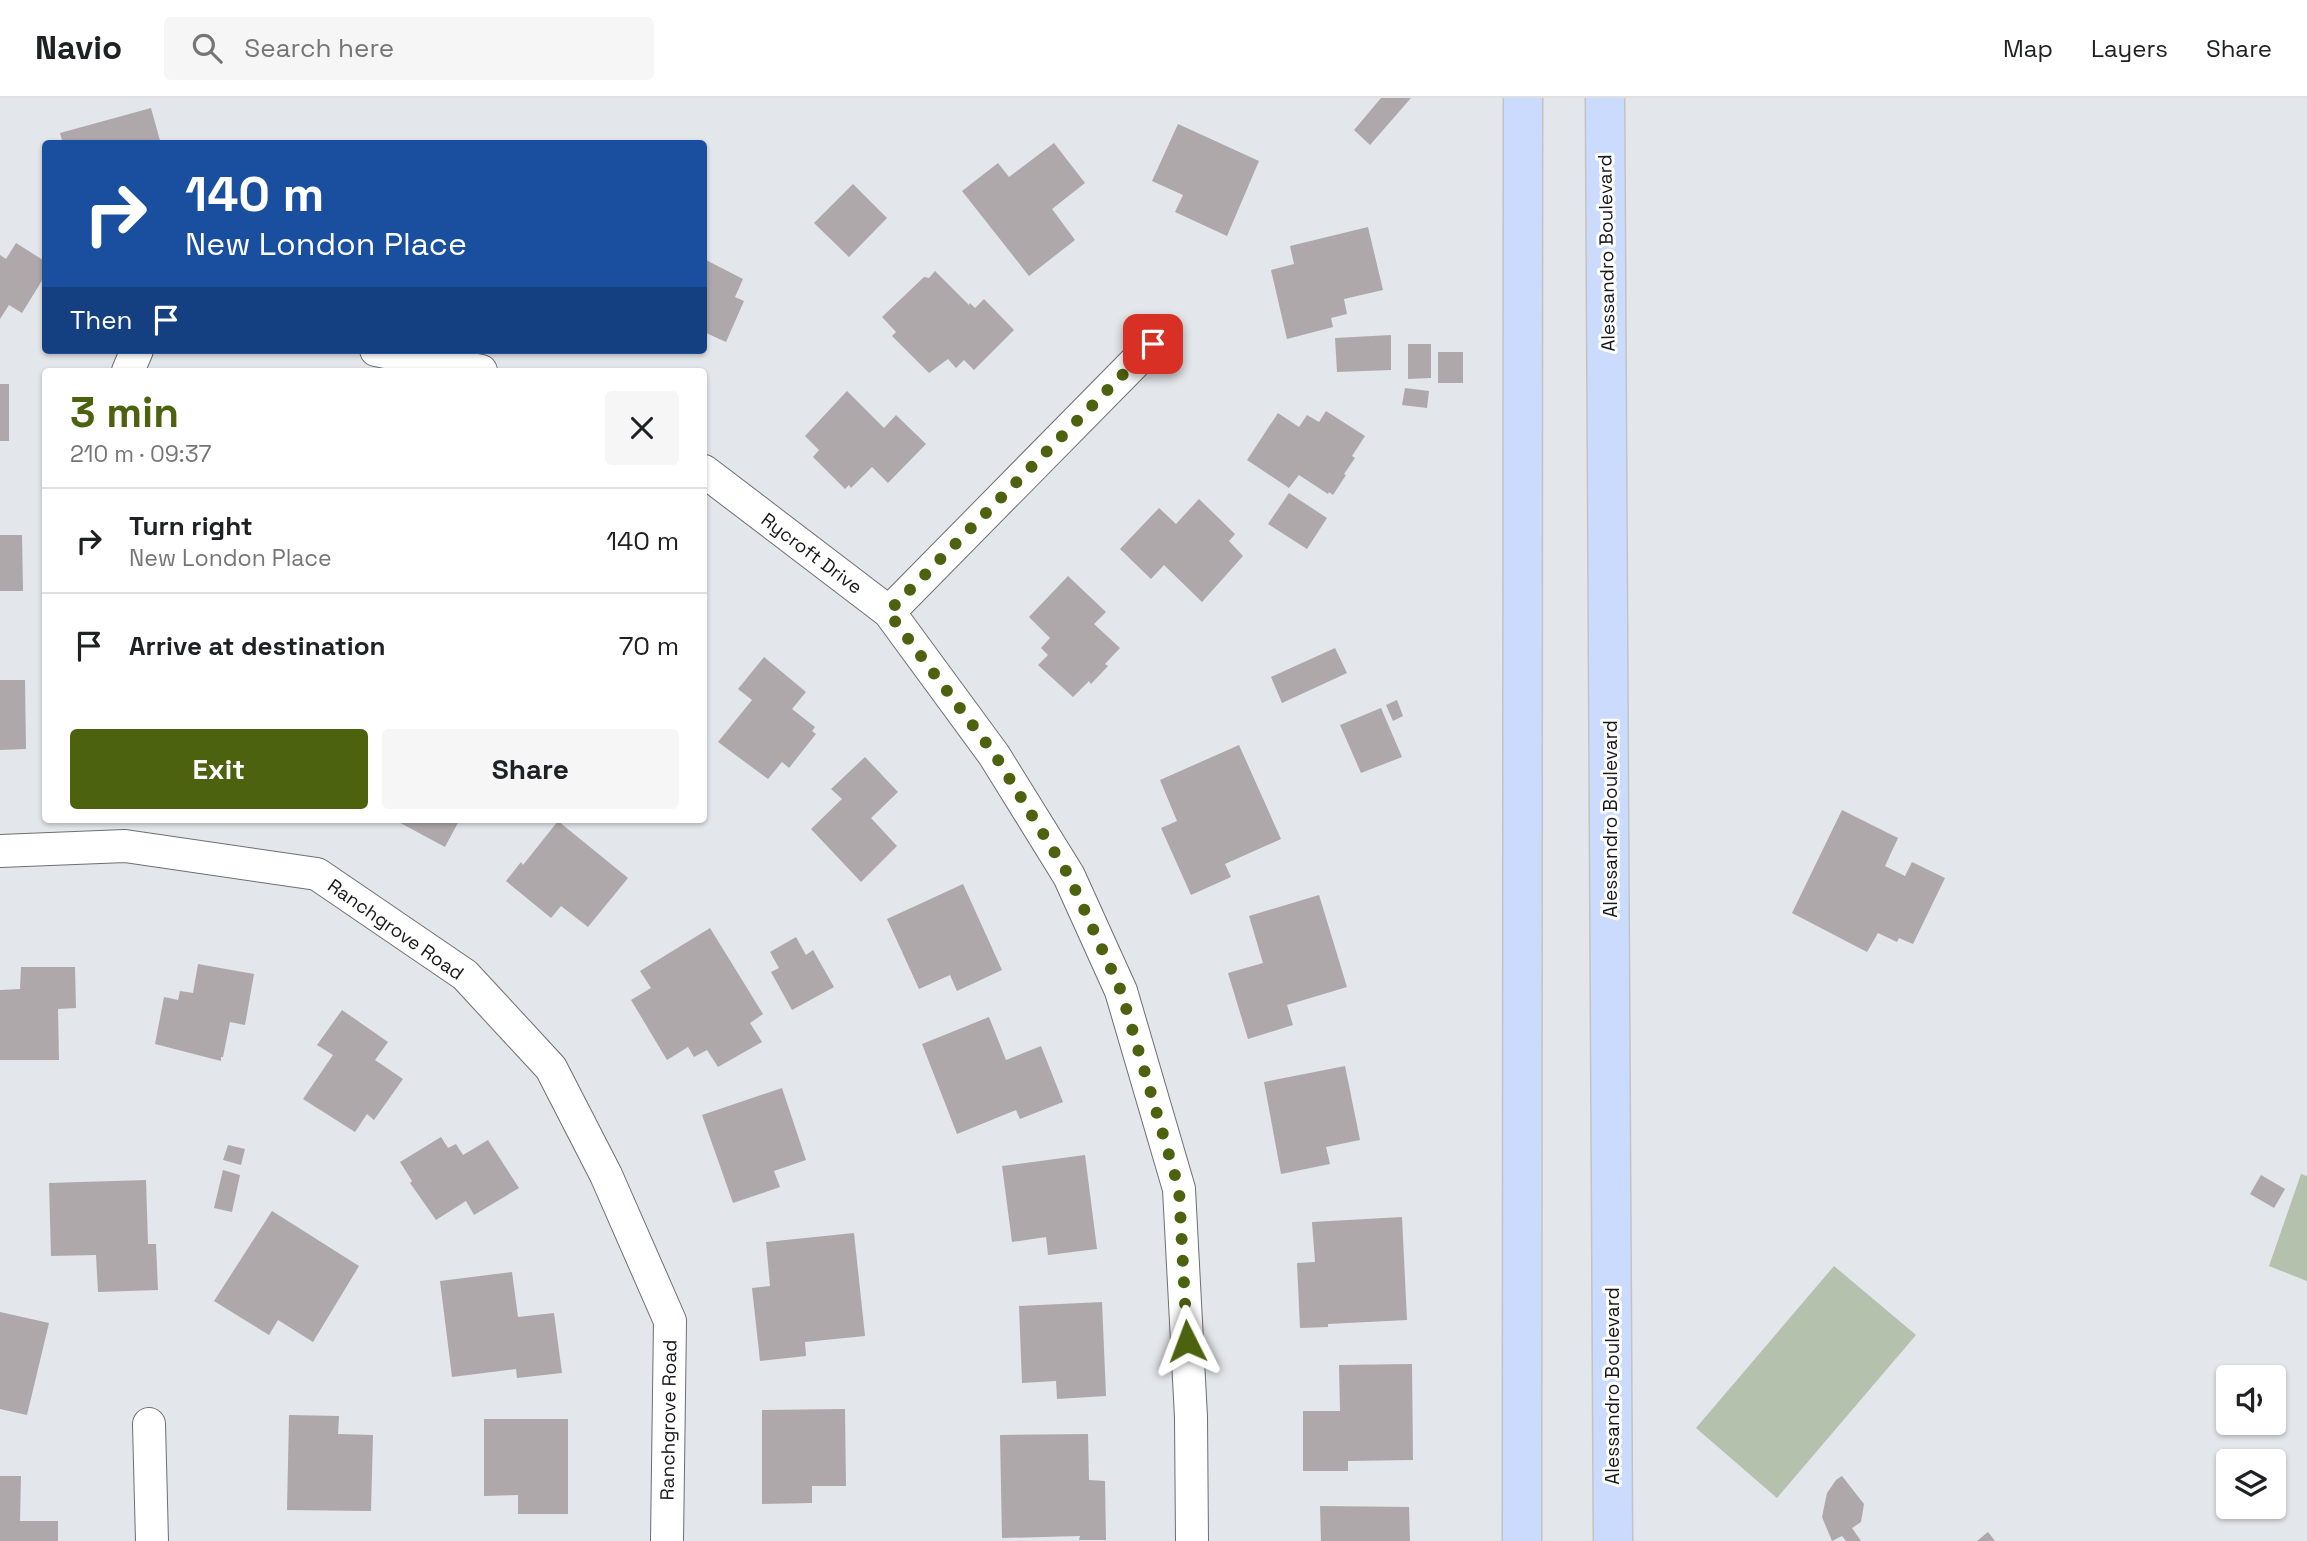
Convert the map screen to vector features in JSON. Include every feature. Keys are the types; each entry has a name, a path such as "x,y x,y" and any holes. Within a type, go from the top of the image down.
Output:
{"main road":[{"path":"1522,1541 1523,98"},
{"name":"Alessandro Boulevard","path":"1605,98 1613,1541"}],"street":[{"path":"888,612 1153,344"},
{"path":"396,354 466,368"},
{"name":"Rycroft Drive","path":"707,473 888,612 995,755 1069,876 1121,991 1179,1189 1191,1417 1192,1541"},
{"name":"Ranchgrove Road","path":"0,850 125,833 317,874 465,975 551,1068 606,1175 670,1321 667,1541"},
{"path":"149,1424 152,1541"}],"green space":[{"path":"2301,1174 2307,1176 2307,1281 2269,1266"},
{"path":"1834,1266 1916,1335 1777,1498 1696,1428"}],"building":[{"path":"1381,98 1411,98 1370,145 1354,130"},
{"path":"151,108 160,140 62,140 60,133"},
{"path":"1178,124 1259,161 1227,236 1175,212 1183,195 1152,181"},
{"path":"1054,143 1085,183 1052,209 1075,240 1029,276 962,191 998,163 1009,177"},
{"path":"853,184 887,218 849,257 814,223"},
{"path":"1368,227 1383,290 1344,299 1347,314 1331,318 1333,327 1287,339 1271,270 1294,264 1290,246"},
{"path":"16,243 42,259 42,280 22,313 9,305 0,319 0,255 6,259"},
{"path":"707,261 743,279 735,297 744,301 726,342 707,333"},
{"path":"935,271 969,305 970,303 975,308 984,299 1014,330 974,370 964,360 956,368 948,359 929,373 892,336 896,332 882,317 924,277 929,278"},
{"path":"1391,335 1391,370 1337,372 1335,338"},
{"path":"1408,344 1431,344 1431,378 1408,379"},
{"path":"1438,352 1463,352 1463,383 1438,383"},
{"path":"0,384 9,384 9,441 0,441"},
{"path":"1405,388 1429,391 1427,408 1402,405"},
{"path":"847,391 884,428 896,415 926,444 888,483 872,467 851,488 849,485 845,489 813,457 819,450 805,436"},
{"path":"1326,411 1365,436 1333,495 1299,475 1289,488 1247,460 1278,413 1299,427 1307,415 1319,422"},
{"path":"1289,493 1327,518 1307,549 1268,524"},
{"path":"1199,499 1235,534 1229,541 1243,556 1202,602 1164,565 1151,579 1120,549 1159,508 1176,524"},
{"path":"0,535 22,535 23,591 0,591"},
{"path":"1068,576 1106,612 1094,624 1120,648 1091,684 1089,681 1073,697 1038,665 1048,655 1041,648 1050,638 1029,617"},
{"path":"1335,648 1347,673 1282,703 1271,677"},
{"path":"764,657 806,692 792,709 815,727 812,731 816,734 789,768 782,762 768,779 718,742 752,700 738,689"},
{"path":"0,680 25,680 26,749 0,750"},
{"path":"1397,700 1403,716 1393,721 1386,705"},
{"path":"1381,708 1402,757 1361,773 1340,725"},
{"path":"1239,745 1281,839 1225,864 1231,877 1191,895 1161,828 1177,821 1160,780"},
{"path":"865,757 898,792 871,818 897,846 861,882 811,829 842,799 831,789"},
{"path":"1842,810 1898,838 1885,866 1905,876 1912,862 1945,878 1913,944 1899,938 1897,942 1878,933 1867,952 1792,913"},
{"path":"400,823 458,823 445,847"},
{"path":"556,823 560,823 628,878 588,927 561,906 551,918 506,881 521,862 523,865"},
{"path":"963,884 1002,970 957,991 950,975 919,989 887,919"},
{"path":"1319,895 1347,987 1287,1005 1293,1025 1248,1039 1228,973 1263,963 1249,916"},
{"path":"710,928 763,1014 750,1023 762,1042 718,1067 707,1050 694,1057 688,1047 667,1060 631,1000 651,988 640,971"},
{"path":"796,937 806,955 813,950 834,987 792,1010 771,972 779,968 770,952"},
{"path":"198,964 254,974 245,1025 230,1022 221,1061 155,1044 164,997 178,1000 180,991 193,993"},
{"path":"21,967 75,967 76,1008 58,1009 59,1060 0,1060 0,990 20,989"},
{"path":"342,1010 388,1042 375,1060 403,1079 374,1120 367,1114 355,1132 303,1099 333,1055 317,1045"},
{"path":"989,1017 1006,1060 1041,1046 1063,1102 1020,1119 1016,1110 957,1134 922,1044"},
{"path":"1345,1066 1360,1140 1326,1147 1330,1164 1281,1174 1264,1082"},
{"path":"782,1088 806,1160 774,1171 780,1187 733,1203 702,1115"},
{"path":"441,1137 448,1148 456,1144 463,1155 488,1140 519,1188 474,1215 466,1201 436,1220 410,1183 412,1181 400,1162"},
{"path":"228,1145 245,1149 241,1165 223,1160"},
{"path":"1085,1155 1097,1249 1048,1255 1046,1237 1012,1242 1002,1166"},
{"path":"223,1170 240,1175 232,1212 214,1208"},
{"path":"2261,1175 2285,1189 2274,1208 2250,1194"},
{"path":"146,1180 148,1244 156,1244 158,1290 98,1292 96,1255 51,1256 49,1183"},
{"path":"272,1211 359,1266 313,1342 278,1320 269,1335 214,1301"},
{"path":"1402,1217 1407,1320 1300,1328 1297,1263 1315,1262 1312,1222"},
{"path":"854,1233 865,1336 805,1342 806,1356 760,1361 752,1288 770,1286 766,1242"},
{"path":"512,1272 518,1317 554,1313 562,1373 517,1378 516,1369 452,1377 440,1281"},
{"path":"1102,1302 1106,1396 1057,1399 1056,1381 1022,1383 1019,1306"},
{"path":"0,1312 49,1323 27,1415 0,1409"},
{"path":"1412,1364 1413,1460 1348,1461 1348,1471 1303,1471 1303,1411 1340,1411 1339,1365"},
{"path":"845,1409 846,1486 812,1486 812,1503 762,1504 762,1410"},
{"path":"289,1415 339,1416 338,1434 373,1435 371,1511 287,1510"},
{"path":"484,1419 568,1419 568,1514 518,1514 518,1495 484,1496"},
{"path":"1088,1434 1089,1480 1105,1481 1106,1540 1079,1540 1080,1536 1002,1538 1000,1435"},
{"path":"0,1476 21,1476 20,1521 58,1521 58,1541 0,1541"},
{"path":"1842,1476 1864,1504 1861,1522 1852,1528 1861,1541 1846,1541 1842,1536 1832,1541 1822,1517 1827,1493"},
{"path":"1320,1506 1409,1507 1410,1541 1321,1541"},
{"path":"1988,1532 1995,1541 1977,1541"}],"route":[{"path":"1153,344 888,612 995,755 1069,876 1121,991 1179,1189 1187,1341"}]}
